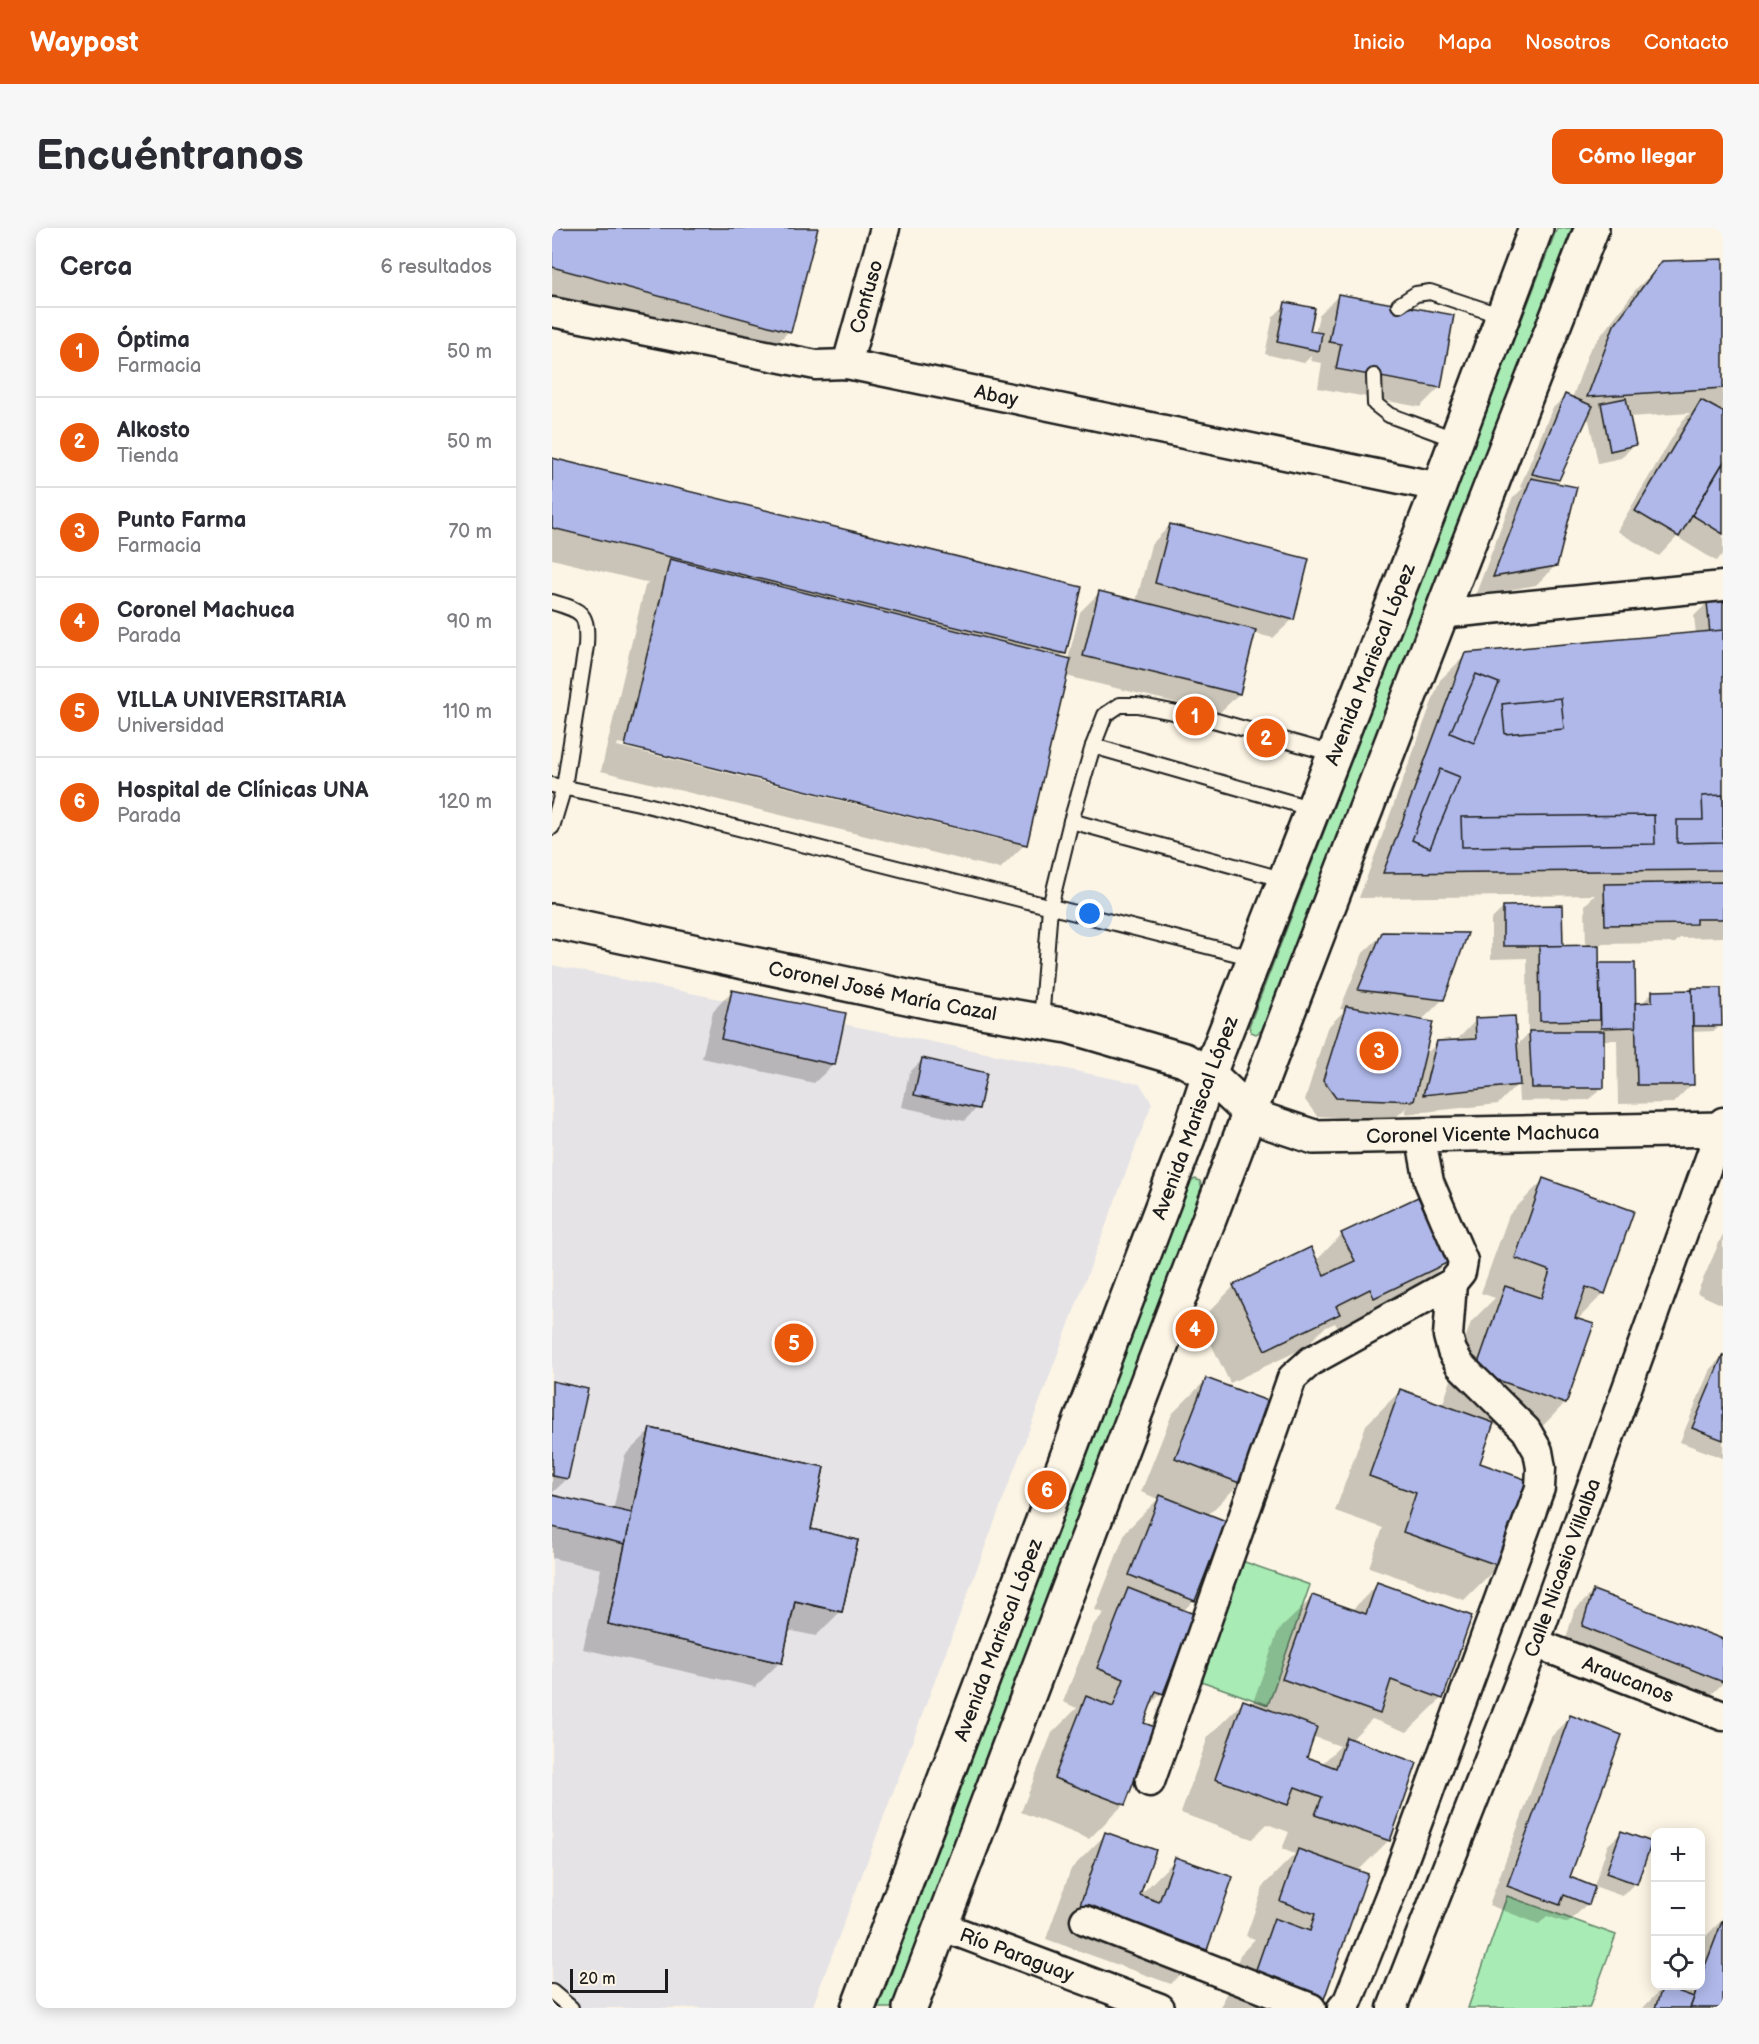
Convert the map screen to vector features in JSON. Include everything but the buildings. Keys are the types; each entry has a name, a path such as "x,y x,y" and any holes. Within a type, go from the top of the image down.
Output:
{"main road":[{"name":"Avenida Mariscal López","path":"858,2008 1188,1138 1209,1074 1439,487 1536,228"},
{"path":"910,2008 1249,1112 1440,614 1592,228"},
{"name":"Coronel José María Cazal","path":"552,921 935,1003 1068,1026 1184,1059 1209,1074"},
{"name":"Coronel Vicente Machuca","path":"1209,1074 1249,1112 1263,1120 1314,1137 1722,1127"}],"street":[{"name":"Confuso","path":"847,364 885,228"},
{"name":"Abay","path":"552,312 816,365 847,364 1439,487"},
{"path":"1440,614 1723,586"},
{"name":"Calle Nicasio Villalba","path":"1392,2008 1535,1643 1722,1127"},
{"path":"1150,1782 1292,1378 1311,1361 1452,1283 1461,1272 1463,1262 1429,1182 1420,1135"},
{"path":"1342,2008 1348,2001 1397,1878 1540,1488 1541,1468 1538,1451 1526,1430 1460,1365 1452,1351 1448,1336 1452,1283"},
{"name":"Araucanos","path":"1535,1643 1723,1716"},
{"path":"1085,1920 1311,2008"},
{"name":"Río Paraguay","path":"941,1926 1160,2008"}],"lane":[{"path":"1399,305 1416,294 1430,292 1502,316"},
{"path":"1374,376 1375,404 1389,415 1457,440"},
{"path":"552,602 569,607 580,614 587,624 586,646 552,827"},
{"path":"1041,1022 1050,907 1071,821 1093,746 1105,715 1120,705 1137,705 1213,720 1334,754"},
{"path":"1093,746 1313,809"},
{"path":"558,786 639,803 1254,958"},
{"path":"1071,821 1284,880"},
{"path":"552,1992 571,2008"}],"shaded area":[{"path":"552,965 1140,1084 1152,1103 812,2008 552,2008"}],"green space":[{"path":"1557,228 1572,228 1262,1030 1256,1034 1251,1032 1249,1026"},
{"path":"1195,1179 1200,1181 1202,1188 892,2008 878,2008 1190,1182"},
{"path":"1242,1561 1310,1585 1268,1705 1201,1681"},
{"path":"1507,1896 1616,1935 1589,2008 1468,2008"}],"place":[{"name":"Óptima","path":"1195,716"},
{"name":"Alkosto","path":"1266,738"},
{"name":"Punto Farma","path":"1379,1051"},
{"name":"Coronel Machuca","path":"1195,1329"},
{"name":"VILLA UNIVERSITARIA","path":"794,1343"},
{"name":"Hospital de Clínicas UNA","path":"1047,1490"}]}
